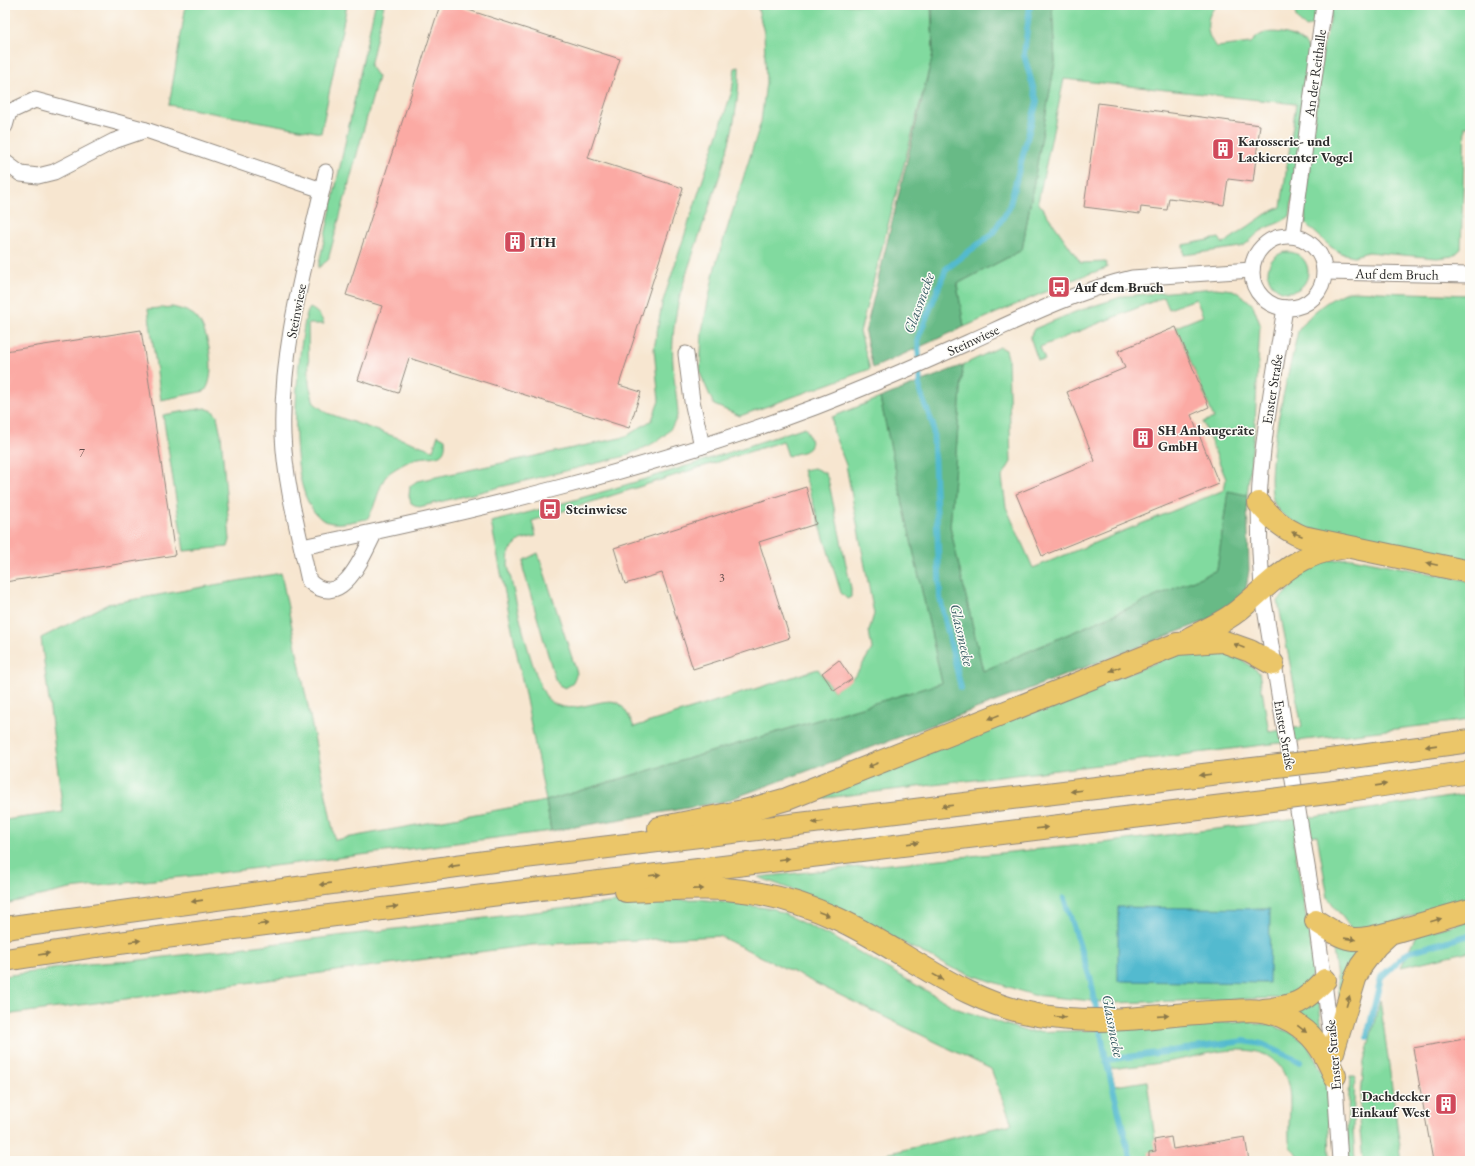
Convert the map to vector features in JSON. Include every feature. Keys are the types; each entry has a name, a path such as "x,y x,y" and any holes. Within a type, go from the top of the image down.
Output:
{"highway":[{"path":"1259,504 1273,520 1291,532 1303,537 1470,572"},
{"path":"493,861 710,818 787,799 1177,644 1221,623 1240,610 1280,573 1311,554 1349,546"},
{"path":"1177,644 1222,641 1250,651 1273,664"},
{"path":"5,928 493,861 1338,759 1470,741"},
{"path":"5,960 104,945 491,895 1248,803 1470,772"},
{"path":"491,895 701,889 726,889 764,895 786,900 836,919 876,940 934,975 989,1002 1038,1015 1084,1019 1124,1019 1261,1010 1284,1007 1301,1002 1325,980"},
{"path":"1316,921 1339,936 1351,940 1360,940 1470,910"},
{"path":"1333,1052 1361,966 1371,952 1390,933"},
{"path":"1261,1010 1289,1020 1306,1032 1320,1047 1335,1076"}],"street":[{"name":"An der Reithalle","path":"1293,236 1324,5"},
{"path":"5,126 9,112 35,100 146,130 322,190"},
{"path":"5,162 22,174 38,176 54,172 114,141 146,130"},
{"name":"Steinwiese","path":"326,172 291,335 284,384 284,444 288,479 309,581 316,588 336,590 344,584 352,574 375,532"},
{"path":"1293,236 1310,242 1318,251 1323,261 1325,272 1323,284 1317,294 1309,301 1298,307 1285,308 1273,305 1262,298 1255,287 1252,270 1253,262 1258,251 1267,242 1277,237 1293,236"},
{"name":"Steinwiese","path":"302,547 375,532 546,492 702,446 815,406 902,372 1064,300 1119,281 1139,277 1252,270"},
{"name":"Auf dem Bruch","path":"1325,272 1470,275"},
{"name":"Enster Straße","path":"1285,308 1266,430 1259,504 1259,546 1262,590 1273,664 1325,980 1335,1076 1340,1161"},
{"path":"686,354 692,401 702,446"}],"green space":[{"path":"186,5 347,5 321,133 169,105"},
{"path":"375,5 384,5 370,66 378,77 328,260 318,268"},
{"path":"757,5 931,5 933,54 860,332 870,369 740,416 714,405 700,373 702,331 715,267 761,122 766,82 764,33"},
{"path":"932,5 1052,5 1055,62 1022,250 957,284 964,327 873,368 865,333 933,54"},
{"path":"1052,5 1218,5 1213,9 1208,20 1208,32 1213,43 1217,47 1251,43 1261,34 1271,32 1283,33 1301,40 1309,50 1310,61 1290,216 1261,231 1246,244 1240,247 1184,255 1183,245 1219,238 1223,244 1266,214 1281,207 1296,104 1064,79 1038,202 1081,263 1106,262 1107,268 1080,277 964,327 957,284 1022,250 1055,62"},
{"path":"1296,5 1318,5 1314,24 1307,27 1301,24 1296,16"},
{"path":"1332,5 1470,5 1470,126 1465,126 1461,249 1453,256 1437,258 1368,252 1354,256 1341,253 1331,247 1306,224 1304,206 1323,48 1330,22"},
{"path":"739,67 738,92 730,140 716,187 685,277 677,308 674,329 673,367 678,412 675,422 670,429 664,436 648,446 622,457 419,507 411,503 409,496 410,486 417,481 625,437 652,420 659,401 654,349 662,304 732,91 735,68"},
{"path":"1292,252 1299,255 1305,261 1308,272 1307,280 1299,289 1292,292 1284,292 1277,289 1269,280 1268,268 1271,261 1280,253"},
{"path":"1215,288 1233,290 1244,297 1253,305 1260,324 1255,423 1247,495 1228,492 1217,570 983,671 950,527 963,365 1000,347 1006,350 1008,358 1011,462 1002,477 1006,507 1033,568 1224,490 1226,479 1203,422 1214,418 1176,327 1203,316 1196,299 1169,309 1164,297 1040,347 1045,360 1038,360 1030,337 1034,329 1075,312 1124,296"},
{"path":"1349,291 1470,295 1470,560 1307,528 1280,512 1274,503 1271,487 1274,444 1278,418 1298,331 1308,318 1320,307"},
{"path":"172,307 191,313 196,317 205,332 211,364 209,384 205,391 161,400 148,309"},
{"path":"310,308 319,314 324,324 308,324 309,384 314,403 327,413 433,450 438,435 445,439 445,447 440,455 412,460 388,474 382,483 373,508 367,519 343,523 331,523 325,521 320,518 309,504 302,485 296,437 297,386 305,321"},
{"path":"963,365 950,527 983,671 1217,570 1228,491 1247,495 1249,570 1246,589 1232,606 1206,621 1011,696 723,802 551,831 546,801 942,683 880,398"},
{"path":"880,398 942,683 546,801 491,522 649,478 805,427 811,441 811,445 810,448 802,452 788,456 783,441 532,521 536,536 520,540 509,551 508,565 525,638 537,678 550,701 559,706 569,708 606,701 614,701 622,706 634,727 818,669 834,691 856,675 872,649 869,631 874,614 846,465 834,434 832,417"},
{"path":"205,408 213,411 217,416 221,435 230,540 228,547 184,551 163,415"},
{"path":"814,468 825,473 828,479 851,588 851,597 847,599 841,593 803,470"},
{"path":"538,553 577,673 572,684 565,688 559,685 555,679 523,568 524,560"},
{"path":"1352,558 1470,581 1470,720 809,800 1180,653 1230,651 1259,672 1269,732 1302,727 1278,601 1291,587 1303,570 1325,561"},
{"path":"281,573 335,840 546,801 551,831 218,873 70,889 5,904 5,820 63,812 41,638 108,604"},
{"path":"1470,794 1470,899 1376,927 1353,931 1328,898 1317,835 1293,838 1314,965 1310,980 1303,988 1280,998 1112,1003 1033,995 954,969 817,899 758,877 1102,843 1314,817"},
{"path":"699,899 774,909 838,940 958,1009 1028,1032 1103,1030 1244,1021 1271,1025 1292,1033 1306,1043 1327,1080 1330,1158 1328,1161 1304,1161 1290,1147 1289,1089 1287,1081 1279,1066 1267,1056 1253,1051 1237,1050 1111,1069 1115,1086 1147,1081 1158,1161 857,1161 1012,1124 991,1069 719,936 532,945 5,1015 5,976 87,964 132,961 625,901"},
{"path":"1470,920 1470,951 1401,967 1417,935"},
{"path":"1332,943 1367,948 1340,999"},
{"path":"1319,999 1322,1034 1290,1013"},
{"path":"1380,1000 1402,1161 1363,1161 1359,1121 1364,1062"},
{"path":"1350,1076 1355,1076 1353,1128 1355,1161 1350,1161 1347,1131"}],"water":[{"path":"1118,907 1270,909 1269,983 1118,981"}],"building":[{"name":"ITH","path":"440,5 453,5 620,59 588,158 683,188 619,385 641,392 629,428 409,358 398,393 358,380 382,306 346,295"},
{"path":"1098,103 1260,125 1253,182 1228,179 1224,205 1169,198 1167,210 1141,207 1140,214 1084,207"},
{"name":"SH Anbaugeräte GmbH","path":"1176,327 1209,407 1191,415 1219,484 1042,556 1016,494 1095,461 1067,392 1125,368 1118,351"},
{"path":"141,330 175,555 5,582 5,351"},
{"path":"806,487 816,524 759,542 790,638 693,669 662,573 625,584 614,548"},
{"path":"839,660 852,679 834,691 822,673"},
{"name":"Dachdecker Einkauf West","path":"1470,1038 1470,1161 1433,1161 1413,1048"},
{"path":"1171,1137 1173,1149 1245,1137 1249,1161 1149,1161 1149,1152 1156,1151 1154,1140"}],"waterway":[{"name":"Glassmecke","path":"961,688 940,598 933,425 920,392 918,338 946,269 992,234 1009,208 1037,101 1024,55 1030,5"},
{"name":"Glassmecke","path":"1064,898 1091,981 1106,1060 1131,1161"},
{"path":"1367,1037 1381,977 1408,952 1470,935"},
{"path":"1106,1060 1244,1041 1262,1044 1300,1062"}],"place":[{"name":"Karosserie- und Lackiercenter Vogel","path":"1223,149"},
{"name":"ITH","path":"515,242"},
{"name":"Auf dem Bruch","path":"1059,287"},
{"name":"SH Anbaugeräte GmbH","path":"1143,438"},
{"name":"Steinwiese","path":"550,509"},
{"name":"Dachdecker Einkauf West","path":"1446,1104"}]}
